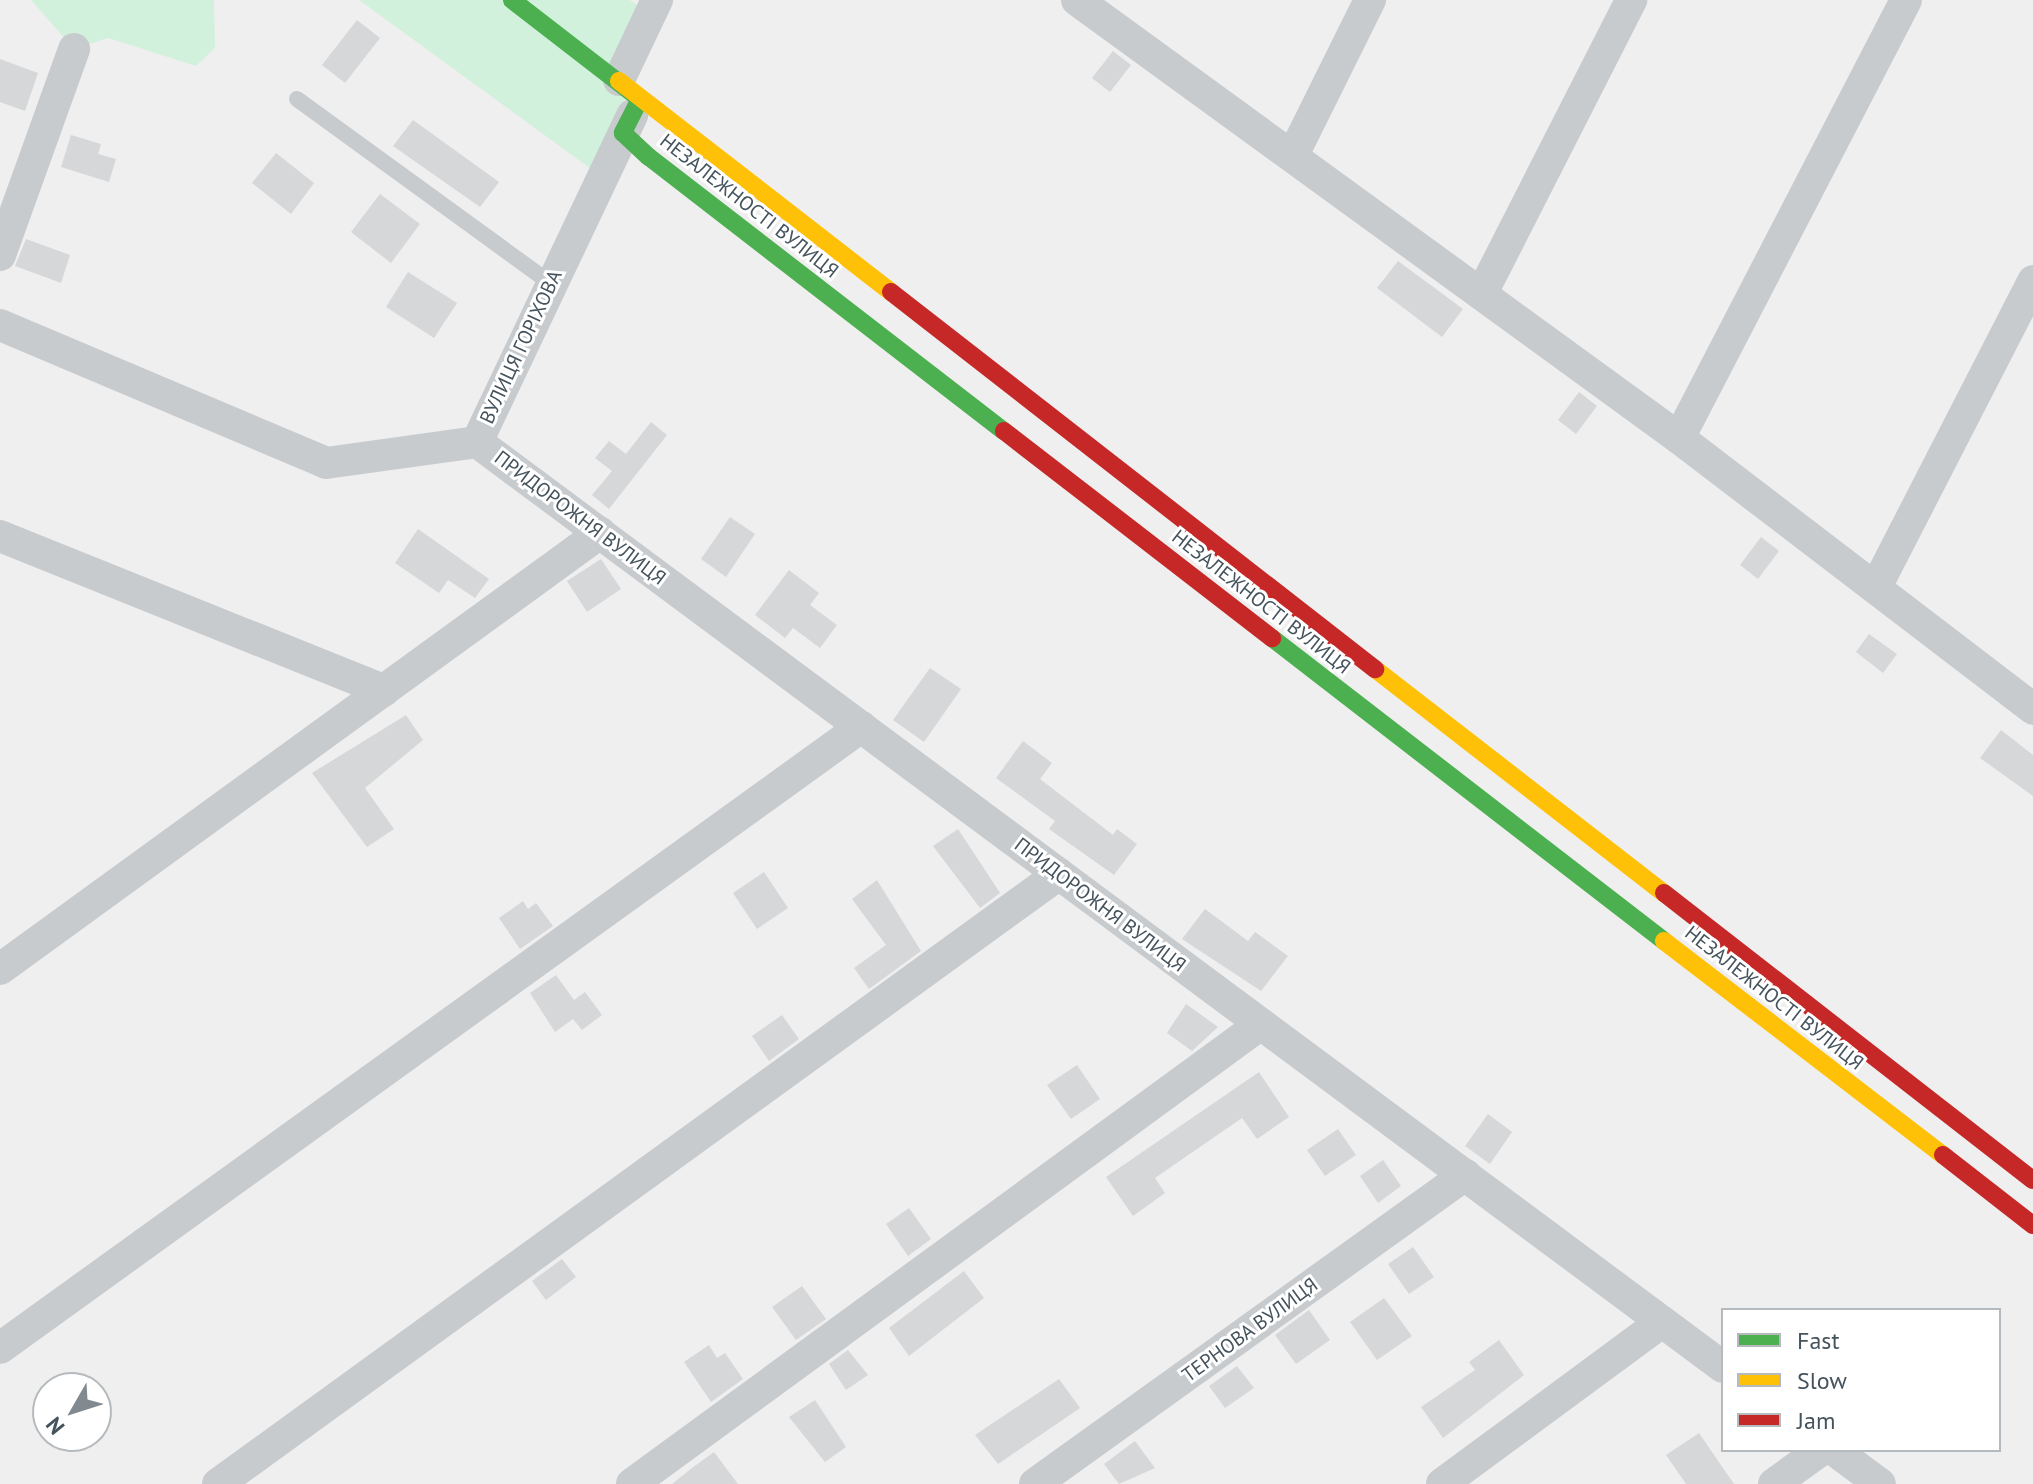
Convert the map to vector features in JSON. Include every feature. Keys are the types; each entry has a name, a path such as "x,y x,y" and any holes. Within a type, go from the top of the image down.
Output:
{"street":[{"path":"512,0 2033,1180"},
{"name":"ВУЛИЦЯ ГОРІХОВА","path":"0,325 326,463 477,442 623,133 629,90 657,0"},
{"path":"1294,153 1370,0"},
{"path":"1482,293 1631,0"},
{"path":"1679,438 1906,0"},
{"path":"1093,5 1679,438 2033,709"},
{"path":"0,255 74,49"},
{"name":"НЕЗАЛЕЖНОСТІ ВУЛИЦЯ","path":"623,133 2033,1225"},
{"path":"1876,587 2033,281"},
{"name":"ПРИДОРОЖНЯ ВУЛИЦЯ","path":"477,442 1721,1366"},
{"path":"0,969 600,533"},
{"path":"0,536 384,690"},
{"path":"0,1348 861,727"},
{"path":"218,1484 1059,874"},
{"path":"632,1484 1261,1024"},
{"name":"ТЕРНОВА ВУЛИЦЯ","path":"1035,1484 1465,1175"},
{"path":"1442,1484 1662,1322"},
{"path":"1774,1484 1818,1452"},
{"path":"1837,1452 1880,1484"}],"lane":[{"path":"297,99 550,283"}],"green space":[{"path":"31,0 214,0 215,48 196,66 108,38 74,49"},
{"path":"359,0 630,0 650,14 602,177"}],"building":[{"path":"357,20 380,38 345,83 322,65"},
{"path":"1113,51 1131,65 1110,92 1092,78"},
{"path":"0,59 38,73 25,111 0,102"},
{"path":"413,120 499,182 480,207 393,146"},
{"path":"71,135 101,144 98,154 116,159 109,182 61,167"},
{"path":"276,153 314,183 291,214 252,183"},
{"path":"380,194 420,224 391,263 351,232"},
{"path":"26,239 70,255 61,283 15,266"},
{"path":"1398,261 1463,309 1442,337 1377,288"},
{"path":"408,272 457,303 434,338 386,307"},
{"path":"1579,392 1597,406 1576,434 1558,420"},
{"path":"651,422 667,435 609,509 592,495 612,471 595,458 609,441 626,454"},
{"path":"730,517 755,534 726,577 701,559"},
{"path":"418,529 489,579 475,598 448,580 439,593 395,563"},
{"path":"1761,537 1779,551 1758,579 1740,565"},
{"path":"601,559 621,589 587,612 567,581"},
{"path":"789,570 819,593 810,605 837,625 820,648 793,628 785,638 755,615"},
{"path":"1869,634 1897,654 1883,673 1856,652"},
{"path":"930,668 961,689 924,742 893,720"},
{"path":"406,715 423,740 365,788 394,829 367,847 312,773"},
{"path":"2001,730 2033,755 2033,796 1980,758"},
{"path":"1023,741 1052,763 1040,779 1113,835 1117,829 1137,844 1114,875 1049,829 1055,821 996,778"},
{"path":"958,829 1000,893 980,908 933,846"},
{"path":"764,872 788,908 757,929 733,893"},
{"path":"877,880 921,951 869,989 854,968 886,945 852,899"},
{"path":"523,901 528,909 536,903 553,926 520,949 499,918"},
{"path":"1205,909 1248,941 1255,932 1288,956 1261,991 1182,939"},
{"path":"556,975 574,1000 585,992 602,1015 582,1030 573,1019 555,1032 530,993"},
{"path":"1186,1004 1218,1027 1192,1051 1167,1033"},
{"path":"782,1015 799,1039 769,1061 752,1036"},
{"path":"1077,1065 1100,1099 1071,1119 1047,1085"},
{"path":"1259,1072 1289,1117 1257,1139 1242,1118 1155,1178 1165,1193 1133,1216 1106,1177"},
{"path":"1488,1114 1512,1132 1490,1164 1465,1146"},
{"path":"1338,1129 1356,1155 1325,1176 1307,1150"},
{"path":"1383,1160 1401,1186 1378,1203 1360,1176"},
{"path":"909,1208 931,1239 908,1256 886,1224"},
{"path":"1413,1247 1434,1277 1409,1294 1388,1264"},
{"path":"562,1259 576,1277 546,1300 532,1281"},
{"path":"964,1271 984,1298 909,1356 889,1328"},
{"path":"802,1286 826,1319 796,1340 772,1307"},
{"path":"1384,1298 1412,1336 1377,1360 1350,1322"},
{"path":"1309,1310 1330,1340 1296,1364 1275,1335"},
{"path":"1499,1340 1524,1375 1443,1438 1421,1407 1475,1370 1469,1362"},
{"path":"709,1345 717,1358 725,1353 743,1379 711,1402 684,1362"},
{"path":"848,1350 868,1375 846,1390 829,1364"},
{"path":"1237,1366 1254,1388 1225,1408 1209,1386"},
{"path":"1059,1379 1080,1408 998,1464 975,1435"},
{"path":"815,1400 846,1447 825,1462 789,1417"},
{"path":"1699,1433 1734,1484 1686,1484 1666,1455"},
{"path":"1135,1441 1155,1468 1119,1484 1104,1464"},
{"path":"714,1452 738,1484 672,1484 692,1468"}],"traffic: fast":[{"path":"512,0 640,99 623,133 649,157 1004,431"},
{"path":"1272,638 1664,941"}],"traffic: slow":[{"path":"619,81 891,292"},
{"path":"1375,669 1664,893"},
{"path":"1664,941 1943,1155"}],"traffic: jam":[{"path":"891,292 1375,669"},
{"path":"1004,431 1272,638"},
{"path":"1664,893 2033,1180"},
{"path":"1943,1155 2033,1225"}]}
